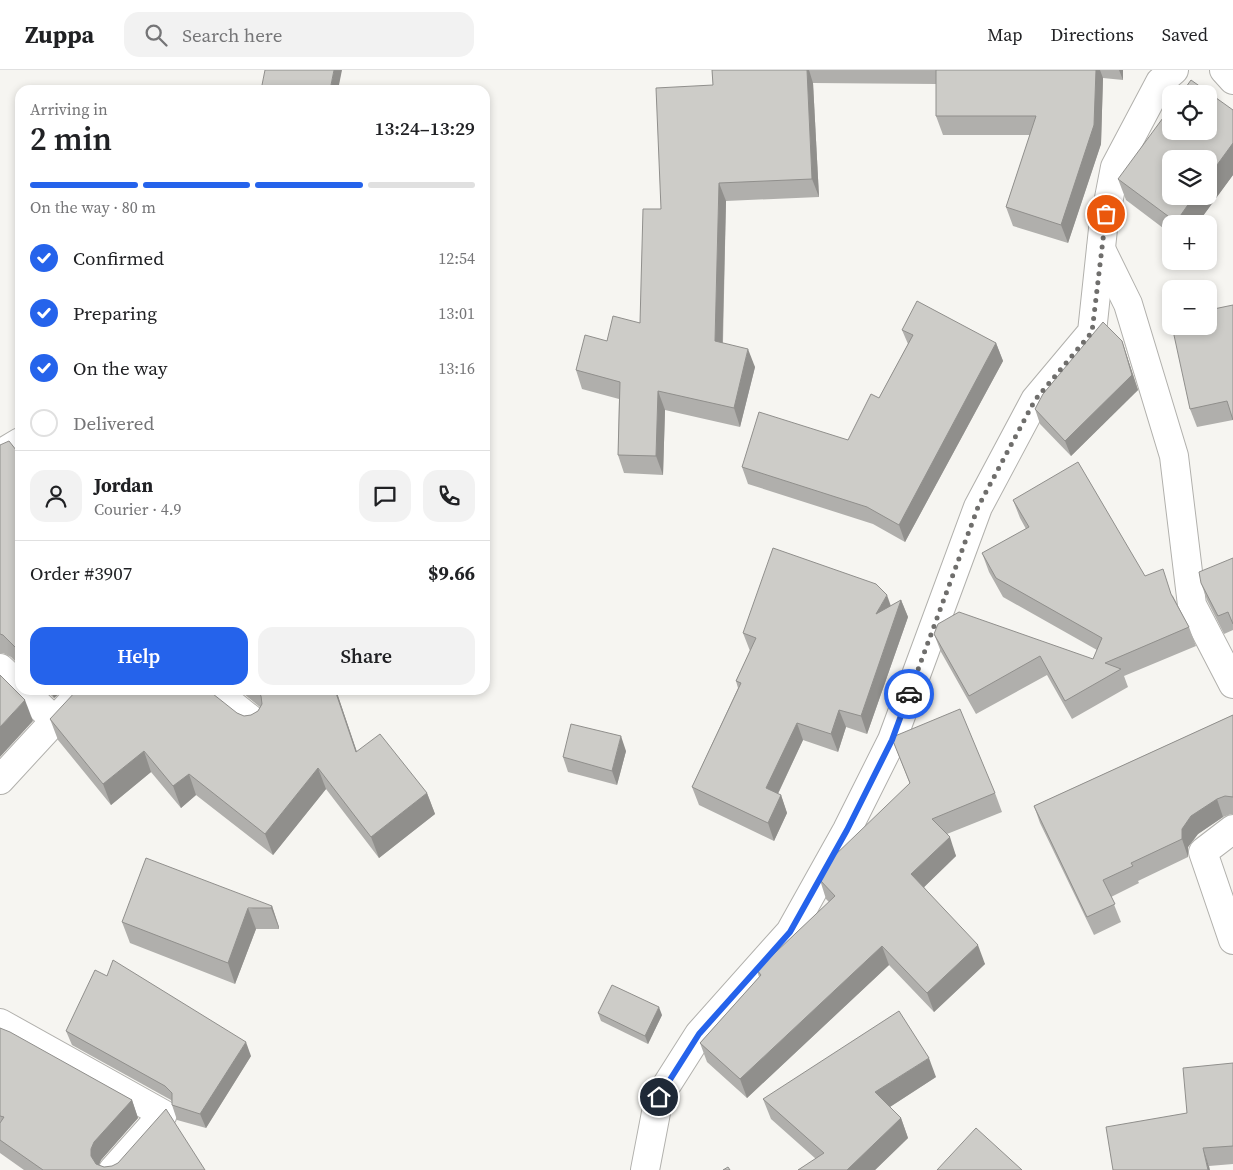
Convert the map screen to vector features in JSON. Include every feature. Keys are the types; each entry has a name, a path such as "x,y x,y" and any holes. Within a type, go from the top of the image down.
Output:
{"street":[{"path":"645,1170 659,1097 699,1034 790,932 847,830 892,740 978,507 1035,400 1092,332 1101,249 1115,167 1160,82 1174,70"},
{"path":"1224,70 1233,80"},
{"path":"1101,249 1128,304 1174,456 1192,605 1233,684"},
{"path":"0,454 15,445"},
{"path":"0,668 15,682"},
{"path":"28,695 55,721"},
{"path":"0,780 78,695"},
{"path":"220,695 254,722"},
{"path":"1233,829 1203,852 1233,940"},
{"path":"0,1023 163,1114 113,1170"}],"building":[{"path":"265,70 334,70 331,85 262,85"},
{"path":"712,70 807,70 812,179 719,183 715,341 748,349 734,408 658,391 656,456 618,455 620,382 576,370 585,335 607,341 613,316 640,323 643,209 661,209 656,88 713,85"},
{"path":"936,70 1096,70 1094,125 1061,225 1006,207 1036,116 936,116"},
{"path":"1191,80 1198,85 1187,85"},
{"path":"1217,99 1233,110 1233,143 1217,165 1217,150 1162,150 1162,205 1188,205 1181,215 1167,215 1118,179 1162,119 1162,140 1217,140"},
{"path":"917,301 996,343 899,525 867,507 742,467 759,412 848,440 871,394 879,398 913,335 902,330"},
{"path":"1233,305 1233,420 1227,401 1190,409 1174,335 1217,335 1217,308"},
{"path":"1103,322 1122,341 1132,375 1065,441 1035,409 1043,394"},
{"path":"9,441 15,449 15,647 0,634 0,445"},
{"path":"1078,462 1145,576 1163,569 1171,594 1189,627 1105,663 1121,669 1065,701 1040,656 969,696 934,634 938,624 959,612 1093,659 1102,638 996,578 982,553 1029,527 1013,500"},
{"path":"773,548 876,584 887,595 876,614 901,600 861,716 839,710 831,734 797,723 766,788 781,795 768,823 692,787 741,683 736,681 756,638 743,633"},
{"path":"1233,558 1233,624 1228,612 1218,616 1201,583 1199,572"},
{"path":"0,675 15,690 15,695 20,695 25,700 0,727"},
{"path":"72,695 214,695 237,713 244,716 258,711 262,704 260,695 337,695 356,752 380,734 427,793 371,837 318,768 265,834 189,774 173,786 144,751 103,784 50,719"},
{"path":"960,709 995,793 932,819 950,837 911,874 978,945 927,993 882,946 740,1079 700,1043 761,975 757,970 835,896 820,880 832,858 910,783 893,741 895,736"},
{"path":"1233,715 1233,797 1225,796 1217,799 1191,816 1182,829 1182,839 1131,863 1133,866 1103,880 1115,904 1087,917 1034,806"},
{"path":"571,724 621,736 612,771 563,757"},
{"path":"146,858 272,906 271,908 248,908 228,963 122,922"},
{"path":"113,960 246,1042 200,1114 172,1105 172,1093 165,1086 66,1031 95,970 107,976"},
{"path":"612,985 659,1007 645,1036 598,1013"},
{"path":"899,1011 929,1058 875,1092 901,1118 847,1170 798,1170 824,1153 763,1099"},
{"path":"0,1028 132,1100 94,1142 91,1156 96,1164 104,1167 118,1163 166,1109 205,1170 43,1170 0,1140 0,1123 4,1117 0,1116"},
{"path":"1233,1063 1233,1146 1203,1148 1208,1170 1113,1170 1106,1127 1187,1113 1183,1068"},
{"path":"976,1128 1022,1170 937,1170"}],"way so far":[{"path":"909,694 978,507 1035,400 1092,332 1106,214"}],"route":[{"path":"659,1097 699,1034 790,932 847,830 892,740 909,694"}]}
